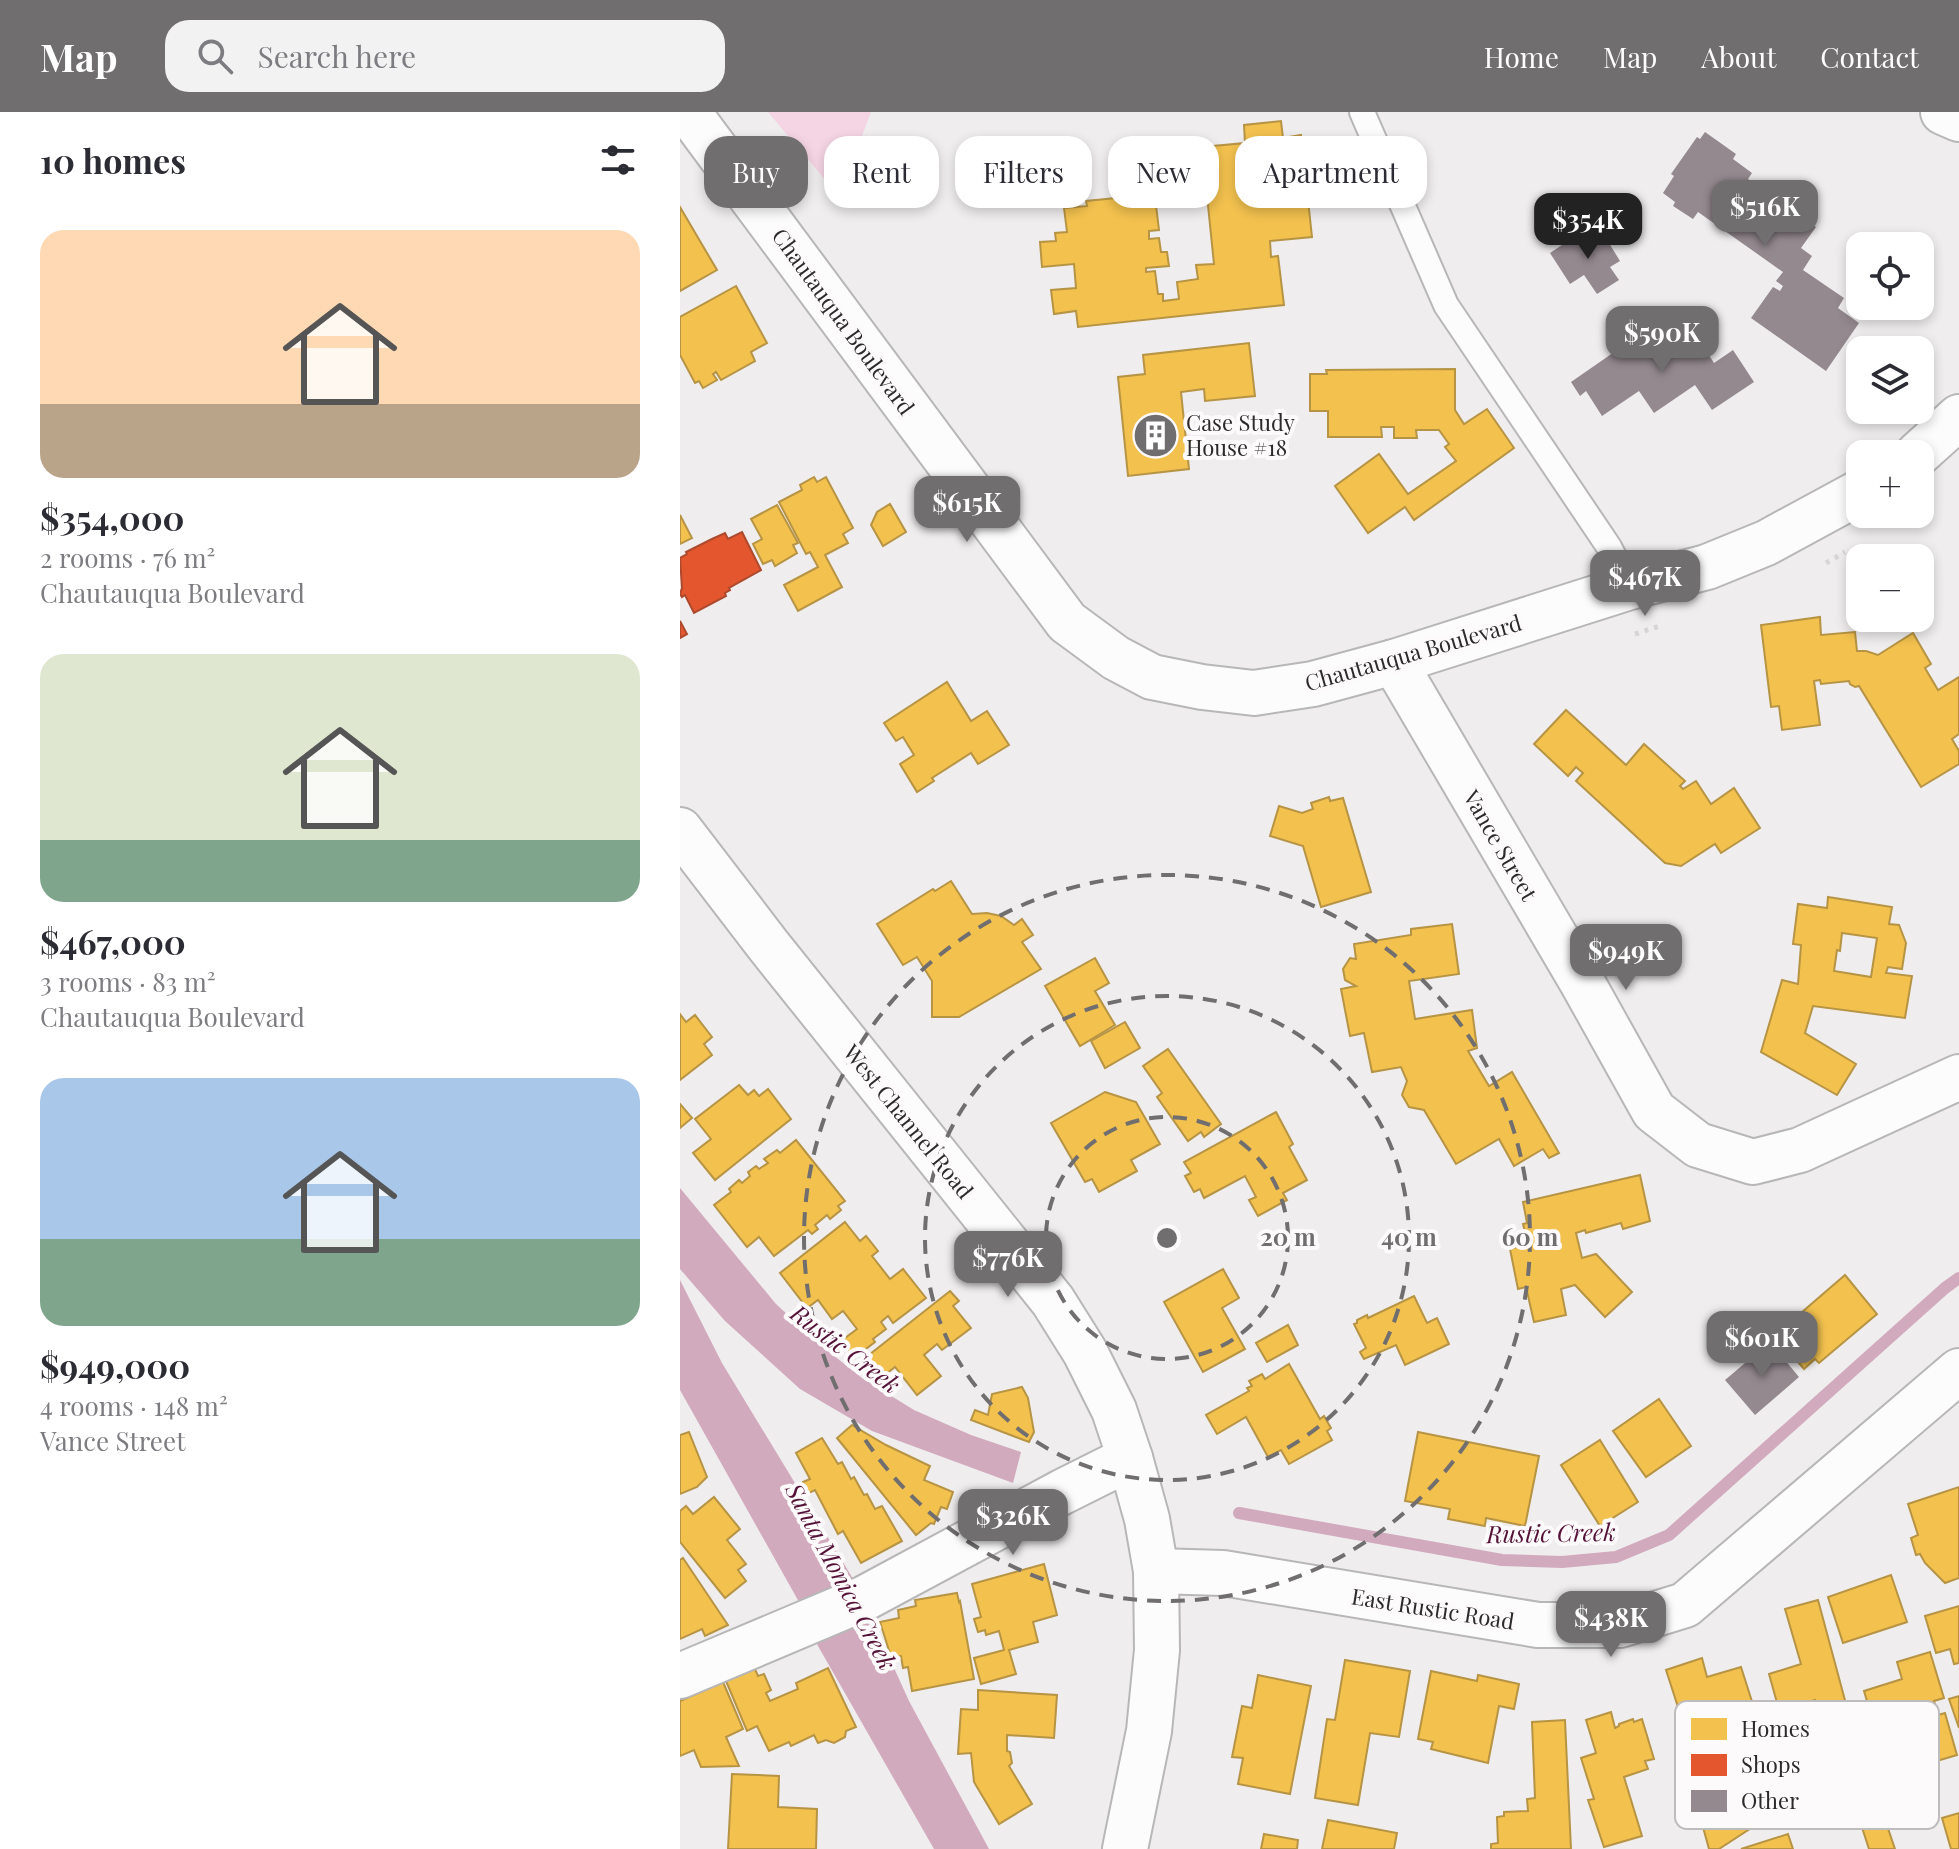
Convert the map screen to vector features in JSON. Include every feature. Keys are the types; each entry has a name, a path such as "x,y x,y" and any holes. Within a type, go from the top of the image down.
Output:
{"street":[{"name":"Chautauqua Boulevard","path":"688,112 1067,622 1116,658 1152,677 1254,693 1313,684 1394,662 1630,587 1707,567 1752,549 1846,500"},
{"path":"1943,112 1959,119"},
{"path":"1934,440 1959,417"},
{"name":"Vance Street","path":"1394,662 1654,1111 1698,1145 1753,1162 1800,1150 1959,1077"},
{"name":"West Channel Road","path":"680,830 768,945 1053,1301 1085,1352 1114,1410 1147,1519 1156,1571 1157,1650 1149,1731 1125,1849"},
{"name":"East Rustic Road","path":"1156,1571 1223,1573 1538,1625 1620,1625 1685,1605 1959,1371"},
{"path":"680,1676 865,1598 1130,1458"}],"lane":[{"path":"1362,112 1446,305 1609,547 1630,587"}],"shaded area":[{"path":"768,112 871,112 862,136 824,136 824,178 808,159 808,136 788,136"}],"water":[{"path":"680,1188 776,1304 862,1378 914,1410 971,1435 1021,1452 1013,1483 872,1431 800,1389 725,1321 680,1269"},
{"name":"Santa Monica Creek","path":"680,1280 722,1363 855,1582 909,1701 989,1849 934,1849 818,1646 799,1602 680,1390"}],"building: Homes":[{"path":"1281,121 1283,136 1245,136 1244,125"},
{"path":"1235,144 1235,208 1309,208 1312,237 1270,241 1271,257 1278,256 1284,305 1078,327 1076,311 1054,314 1051,290 1076,288 1074,264 1042,267 1040,242 1056,241 1055,233 1067,232 1064,208 1092,208 1092,200 1108,199 1108,208 1156,208 1159,230 1149,231 1149,239 1159,238 1161,252 1167,252 1169,266 1146,268 1146,272 1155,271 1158,294 1163,294 1163,301 1179,299 1177,282 1198,279 1196,265 1214,264 1208,208 1219,208 1219,145"},
{"path":"680,207 717,270 680,291"},
{"path":"736,286 767,343 751,352 755,361 721,380 716,372 713,374 717,380 703,388 699,381 695,383 680,355 680,317"},
{"name":"Case Study House #18","path":"1249,343 1255,396 1205,401 1204,389 1181,392 1189,469 1128,476 1118,377 1145,374 1143,355"},
{"path":"1455,369 1455,410 1464,424 1487,409 1514,448 1414,520 1405,507 1368,533 1335,486 1379,454 1408,494 1456,461 1445,447 1449,444 1439,430 1416,430 1417,438 1394,438 1394,427 1381,427 1382,437 1328,437 1328,411 1310,411 1310,374 1327,374 1326,370"},
{"path":"814,477 817,482 826,477 853,528 843,534 848,543 825,555 842,587 798,611 784,585 818,567 810,552 806,554 779,502 802,490 800,485"},
{"path":"890,504 906,532 883,546 871,525 877,512"},
{"path":"777,505 798,543 793,545 797,553 775,566 772,560 763,564 753,544 762,539 751,519"},
{"path":"680,515 692,538 680,544"},
{"path":"1820,617 1821,635 1855,632 1857,651 1878,655 1913,633 1931,664 1925,668 1938,690 1959,677 1959,734 1952,739 1959,751 1959,764 1921,787 1859,686 1855,687 1849,681 1821,684 1820,680 1814,681 1820,725 1782,730 1779,706 1771,707 1761,625"},
{"path":"947,682 971,721 987,711 1009,745 978,764 971,753 932,778 934,781 917,792 900,764 914,755 903,737 896,741 884,723"},
{"path":"1566,710 1626,765 1644,744 1685,781 1680,786 1683,789 1696,781 1711,804 1734,788 1760,828 1721,853 1715,844 1681,866 1665,863 1576,781 1583,773 1576,767 1568,776 1534,744"},
{"path":"1329,797 1330,801 1343,798 1371,892 1321,907 1303,846 1270,836 1279,806 1302,813 1313,809 1311,803"},
{"path":"951,881 972,914 1001,916 1014,925 1022,919 1033,935 1022,942 1041,969 959,1017 932,1017 932,981 917,957 903,965 877,924"},
{"path":"1828,897 1892,907 1889,924 1899,925 1906,943 1902,969 1888,967 1886,973 1912,976 1905,1018 1813,1006 1805,1033 1856,1064 1837,1095 1761,1052 1782,980 1798,984 1801,945 1793,944 1798,904 1827,908","holes":["1842,933 1877,938 1871,977 1834,971"]},
{"path":"1452,924 1459,974 1409,981 1415,1019 1472,1010 1477,1048 1468,1051 1489,1086 1512,1072 1559,1153 1549,1158 1543,1149 1514,1166 1499,1139 1456,1164 1424,1110 1409,1107 1402,1095 1407,1081 1401,1067 1372,1072 1364,1033 1350,1036 1341,989 1356,986 1345,980 1343,969 1350,958 1356,959 1354,944 1411,935 1411,929"},
{"path":"1095,958 1109,983 1095,991 1115,1025 1080,1046 1045,986"},
{"path":"680,1014 686,1022 695,1015 712,1037 704,1044 712,1055 680,1080"},
{"path":"1125,1022 1140,1048 1105,1068 1091,1041"},
{"path":"1168,1049 1221,1124 1204,1137 1201,1132 1188,1141 1157,1097 1162,1093 1143,1066"},
{"path":"739,1085 748,1095 754,1090 759,1096 768,1089 791,1119 715,1180 693,1153 711,1139 695,1119"},
{"path":"1105,1092 1136,1102 1160,1144 1131,1160 1137,1171 1099,1192 1092,1179 1085,1182 1051,1123"},
{"path":"680,1104 692,1118 680,1128"},
{"path":"1276,1112 1293,1144 1289,1147 1307,1180 1283,1193 1287,1200 1258,1216 1249,1200 1256,1197 1245,1176 1204,1198 1200,1189 1194,1192 1185,1176 1191,1173 1184,1162"},
{"path":"796,1140 845,1201 838,1206 841,1210 830,1219 827,1215 815,1225 818,1229 812,1234 808,1230 774,1256 759,1237 747,1247 714,1205 731,1192 729,1189 739,1180 742,1183 750,1176 748,1172 768,1163 764,1159 777,1150 780,1153"},
{"path":"1640,1175 1650,1221 1623,1229 1621,1223 1576,1233 1582,1258 1596,1254 1632,1292 1605,1317 1575,1285 1561,1289 1566,1315 1534,1322 1526,1287 1518,1289 1510,1249 1528,1244 1523,1224 1527,1223 1523,1202"},
{"path":"845,1222 860,1241 866,1236 878,1251 872,1256 890,1279 903,1269 926,1298 893,1323 888,1316 881,1322 886,1329 854,1358 841,1341 857,1329 843,1311 832,1319 818,1300 807,1308 780,1273"},
{"path":"1223,1269 1239,1298 1222,1308 1245,1349 1203,1372 1164,1302"},
{"path":"1845,1275 1877,1314 1819,1363 1815,1359 1804,1369 1770,1329 1782,1319 1787,1325"},
{"path":"950,1291 959,1301 953,1306 971,1328 942,1350 937,1344 924,1355 941,1376 917,1395 895,1367 881,1378 860,1362"},
{"path":"1414,1296 1427,1323 1437,1318 1449,1344 1405,1365 1396,1345 1364,1359 1360,1352 1366,1348 1354,1324 1357,1320 1367,1315 1368,1318"},
{"path":"1288,1325 1298,1345 1267,1362 1256,1343"},
{"path":"1289,1364 1320,1419 1324,1416 1331,1428 1327,1431 1332,1440 1289,1464 1281,1450 1268,1457 1246,1417 1217,1434 1206,1415 1249,1391 1247,1388 1252,1386 1249,1381 1262,1374 1265,1379"},
{"path":"1022,1387 1028,1398 1034,1432 1029,1442 971,1420 975,1410 988,1415 992,1394"},
{"path":"1659,1399 1691,1446 1646,1477 1613,1431"},
{"path":"852,1425 930,1466 924,1480 953,1492 947,1509 941,1507 934,1524 931,1523 916,1535 837,1438"},
{"path":"689,1432 707,1477 697,1487 680,1494 680,1435"},
{"path":"1418,1432 1539,1456 1525,1526 1486,1518 1485,1526 1448,1519 1450,1509 1405,1501"},
{"path":"822,1438 838,1464 842,1462 851,1479 854,1477 875,1509 882,1506 902,1541 861,1563 843,1531 838,1534 815,1490 809,1493 803,1482 810,1479 796,1453"},
{"path":"1600,1440 1638,1502 1600,1526 1561,1465"},
{"path":"1959,1487 1959,1578 1945,1583 1920,1554 1916,1555 1911,1538 1918,1535 1908,1504"},
{"path":"714,1497 740,1529 727,1540 746,1564 738,1570 746,1581 725,1598 680,1542 680,1511 686,1506 693,1514"},
{"path":"683,1558 728,1625 705,1636 702,1629 680,1639 680,1560"},
{"path":"1044,1564 1057,1615 1033,1622 1038,1642 1009,1650 1016,1674 981,1684 974,1658 1004,1650 999,1631 986,1635 985,1630 978,1632 974,1619 981,1617 972,1584"},
{"path":"1891,1575 1907,1622 1843,1643 1828,1597"},
{"path":"957,1593 974,1679 912,1691 908,1667 903,1668 901,1656 891,1657 880,1622 899,1618 898,1610 916,1606 915,1600"},
{"path":"1818,1600 1845,1701 1776,1701 1769,1674 1801,1664 1785,1609"},
{"path":"1959,1606 1959,1663 1954,1664 1950,1649 1936,1653 1925,1616"},
{"path":"1930,1652 1944,1698 1934,1701 1867,1701 1864,1691 1902,1679 1897,1662"},
{"path":"1702,1658 1707,1677 1741,1667 1752,1701 1676,1701 1666,1670"},
{"path":"1345,1660 1410,1671 1399,1737 1370,1733 1358,1805 1315,1798 1327,1719 1335,1720"},
{"path":"828,1668 856,1727 846,1731 845,1737 834,1743 826,1740 818,1743 814,1735 791,1746 789,1742 769,1751 757,1726 747,1731 726,1681 755,1669 758,1676 764,1674 771,1690 766,1693 770,1701 798,1689 796,1683"},
{"path":"1431,1671 1477,1681 1478,1675 1519,1684 1514,1709 1499,1706 1488,1763 1431,1749 1433,1742 1418,1739"},
{"path":"1258,1675 1311,1686 1290,1794 1238,1784 1243,1758 1232,1757 1242,1706 1252,1708"},
{"path":"723,1682 743,1729 726,1737 739,1766 701,1767 694,1750 680,1756 680,1701"},
{"path":"978,1690 1057,1695 1054,1738 1007,1735 1007,1751 1012,1763 1009,1766 1032,1804 999,1824 974,1782 971,1753 958,1754 961,1709 978,1710"},
{"path":"1959,1696 1959,1728 1949,1699"},
{"path":"1611,1712 1615,1728 1633,1719 1634,1722 1642,1719 1654,1759 1645,1761 1648,1769 1624,1777 1642,1836 1604,1847 1588,1800 1594,1799 1581,1758 1596,1753 1586,1720"},
{"path":"1945,1713 1957,1755 1939,1760 1939,1715"},
{"path":"1565,1720 1571,1849 1491,1849 1491,1844 1498,1843 1497,1817 1504,1816 1504,1812 1528,1811 1527,1799 1535,1798 1532,1722"},
{"path":"732,1774 779,1776 778,1807 817,1809 816,1849 728,1849"},
{"path":"1959,1813 1959,1849 1951,1849 1942,1818"},
{"path":"1328,1820 1397,1833 1394,1849 1322,1849"},
{"path":"1704,1829 1750,1829 1719,1849 1709,1849"},
{"path":"1862,1829 1888,1829 1895,1849 1869,1849"},
{"path":"1264,1834 1298,1840 1297,1849 1261,1849"},
{"path":"1788,1834 1793,1849 1741,1849"}],"building: Shops":[{"path":"742,532 761,570 729,588 726,596 694,613 685,595 682,597 680,594 680,558 725,533 728,539"},
{"path":"680,621 687,634 680,638"}],"building: Other":[{"path":"1705,132 1736,154 1733,159 1752,173 1748,179 1816,227 1801,248 1812,256 1803,270 1844,298 1838,308 1846,314 1846,320 1859,323 1850,336 1846,336 1846,342 1826,371 1751,318 1773,287 1780,291 1783,286 1776,281 1783,272 1698,212 1693,219 1673,206 1675,202 1663,193 1674,176 1671,174 1697,137 1700,139"},
{"path":"1595,232 1603,243 1607,240 1620,261 1610,267 1619,280 1597,294 1584,275 1570,284 1550,253 1577,235 1581,241"},
{"path":"1656,323 1673,349 1695,334 1714,363 1733,350 1754,382 1712,410 1695,385 1654,413 1639,391 1602,416 1586,391 1580,396 1571,382"},
{"path":"1770,1342 1799,1377 1755,1415 1725,1380"}],"waterway":[{"name":"Rustic Creek","path":"1239,1513 1502,1560 1562,1562 1616,1557 1669,1535 1959,1278"}],"place":[{"name":"Case Study House #18","path":"1155,435"}]}
